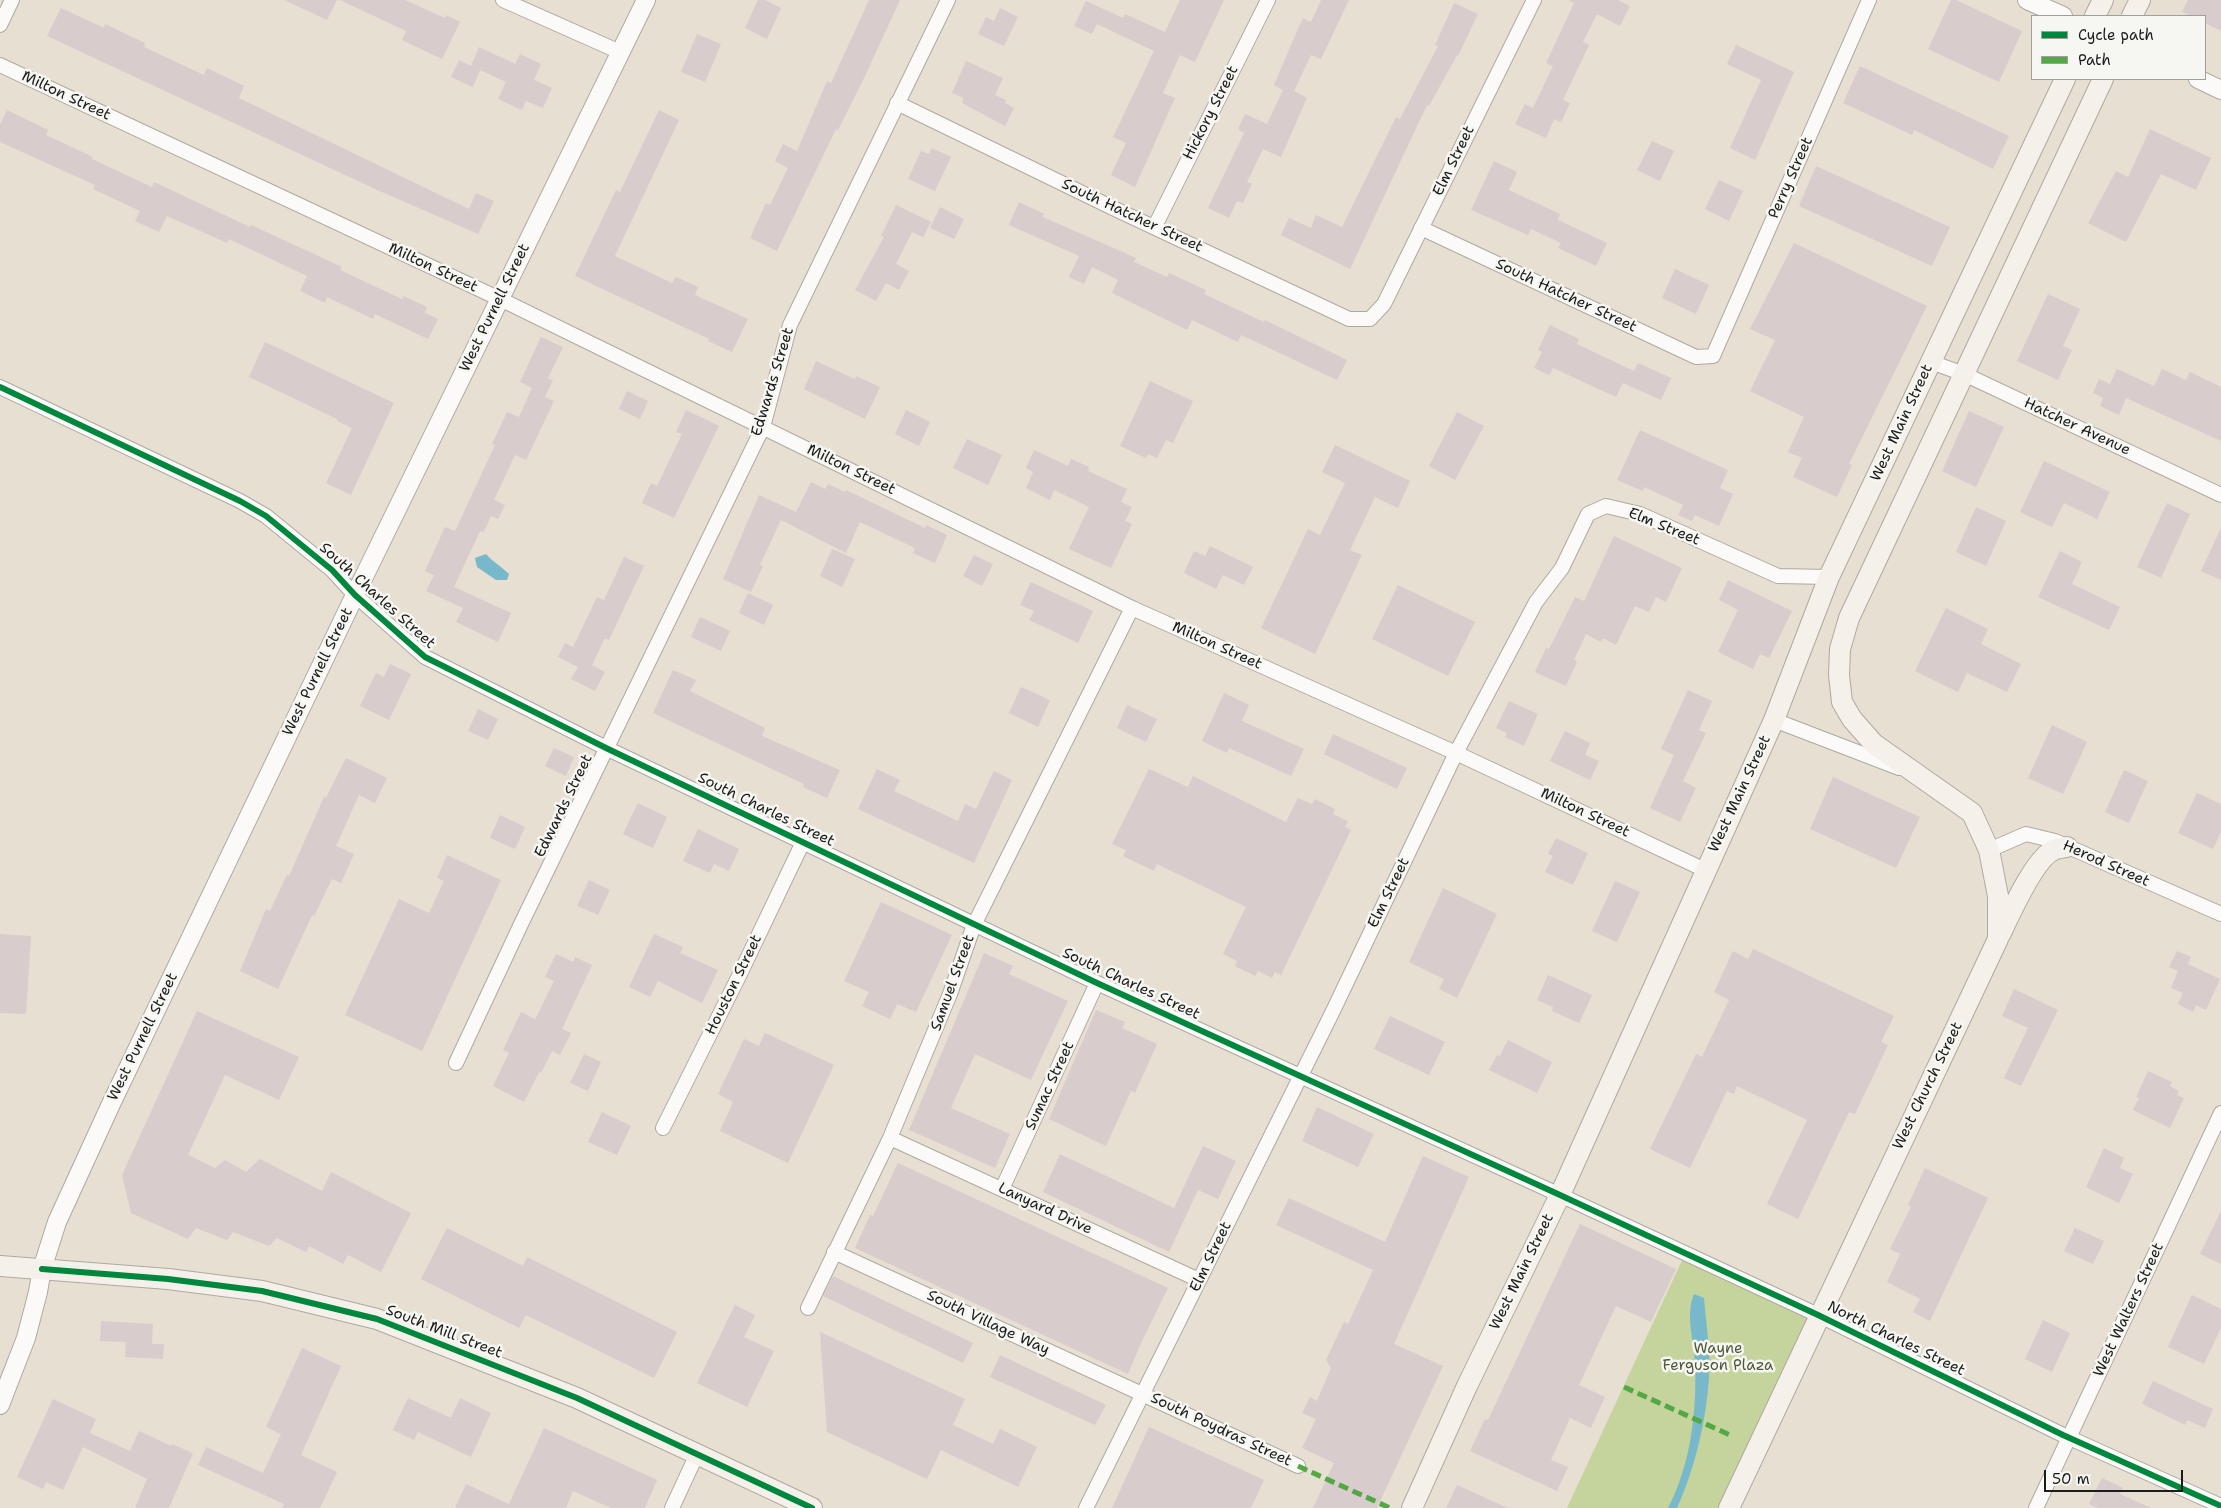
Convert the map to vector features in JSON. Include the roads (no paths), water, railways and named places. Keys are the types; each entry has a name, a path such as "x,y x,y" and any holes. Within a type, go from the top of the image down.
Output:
{"main road":[{"path":"2096,15 2103,0"},
{"path":"2132,15 2140,0"},
{"name":"West Main Street","path":"1412,1508 1467,1386 1560,1195 1774,720 1829,577 2066,80"},
{"path":"1964,374 2103,80"},
{"name":"West Church Street","path":"1728,1508 1998,939 1998,896 1989,850 1972,813 1874,744 1852,719 1842,702 1839,675 1840,649 1850,618 1964,374"},
{"path":"1998,939 2016,901 2037,867 2051,851 2067,847"},
{"name":"South Mill Street","path":"0,1266 168,1279 262,1291 377,1320 531,1378 812,1508"}],"street":[{"path":"0,24 12,0"},
{"path":"503,0 620,52"},
{"name":"West Purnell Street","path":"0,1405 26,1338 42,1269 57,1222 111,1104 355,595 646,0"},
{"name":"Edwards Street","path":"456,1063 606,748 763,427 790,325 948,0"},
{"name":"Hickory Street","path":"1155,226 1268,0"},
{"name":"Elm Street","path":"1370,319 1384,304 1534,0"},
{"name":"Perry Street","path":"1713,356 1869,0"},
{"path":"2027,0 2061,15"},
{"name":"Milton Street","path":"0,66 500,299 1132,608 1456,753 1705,870"},
{"path":"2200,80 2221,90"},
{"name":"South Hatcher Street","path":"897,103 1115,209 1155,226 1350,319 1370,319"},
{"name":"South Hatcher Street","path":"1422,228 1696,358 1713,356"},
{"name":"Hatcher Avenue","path":"1931,362 1964,374 2221,495"},
{"name":"South Charles Street","path":"0,386 240,501 266,516 335,572 355,595 425,657 606,748 974,925 1300,1077 1560,1195"},
{"name":"Elm Street","path":"1086,1508 1300,1077 1456,753 1536,602 1562,568 1588,514 1606,506 1640,514 1778,576 1829,577"},
{"name":"Samuel Street","path":"808,1308 890,1138 950,994 974,925 1132,608"},
{"path":"1774,720 1923,777"},
{"name":"Herod Street","path":"1989,850 2026,834 2055,841 2221,914"},
{"name":"Houston Street","path":"663,1128 803,842"},
{"name":"Sumac Street","path":"1002,1189 1097,983"},
{"name":"West Walters Street","path":"2036,1508 2221,1113"},
{"name":"Lanyard Drive","path":"890,1138 1199,1280"},
{"name":"North Charles Street","path":"1560,1195 1818,1316 2069,1438 2221,1506"},
{"name":"South Village Way","path":"834,1252 1143,1394"},
{"name":"South Poydras Street","path":"1143,1394 1298,1466"},
{"path":"672,1508 697,1454"}],"water":[{"path":"486,554 509,574 507,580 496,580 477,567 475,558"},
{"path":"1694,1294 1704,1298 1709,1358 1708,1395 1699,1444 1689,1477 1677,1508 1668,1508 1682,1474 1691,1437 1695,1399 1695,1362 1690,1311"}],"park label":[{"name":"Wayne Ferguson Plaza","path":"1718,1358"}]}
